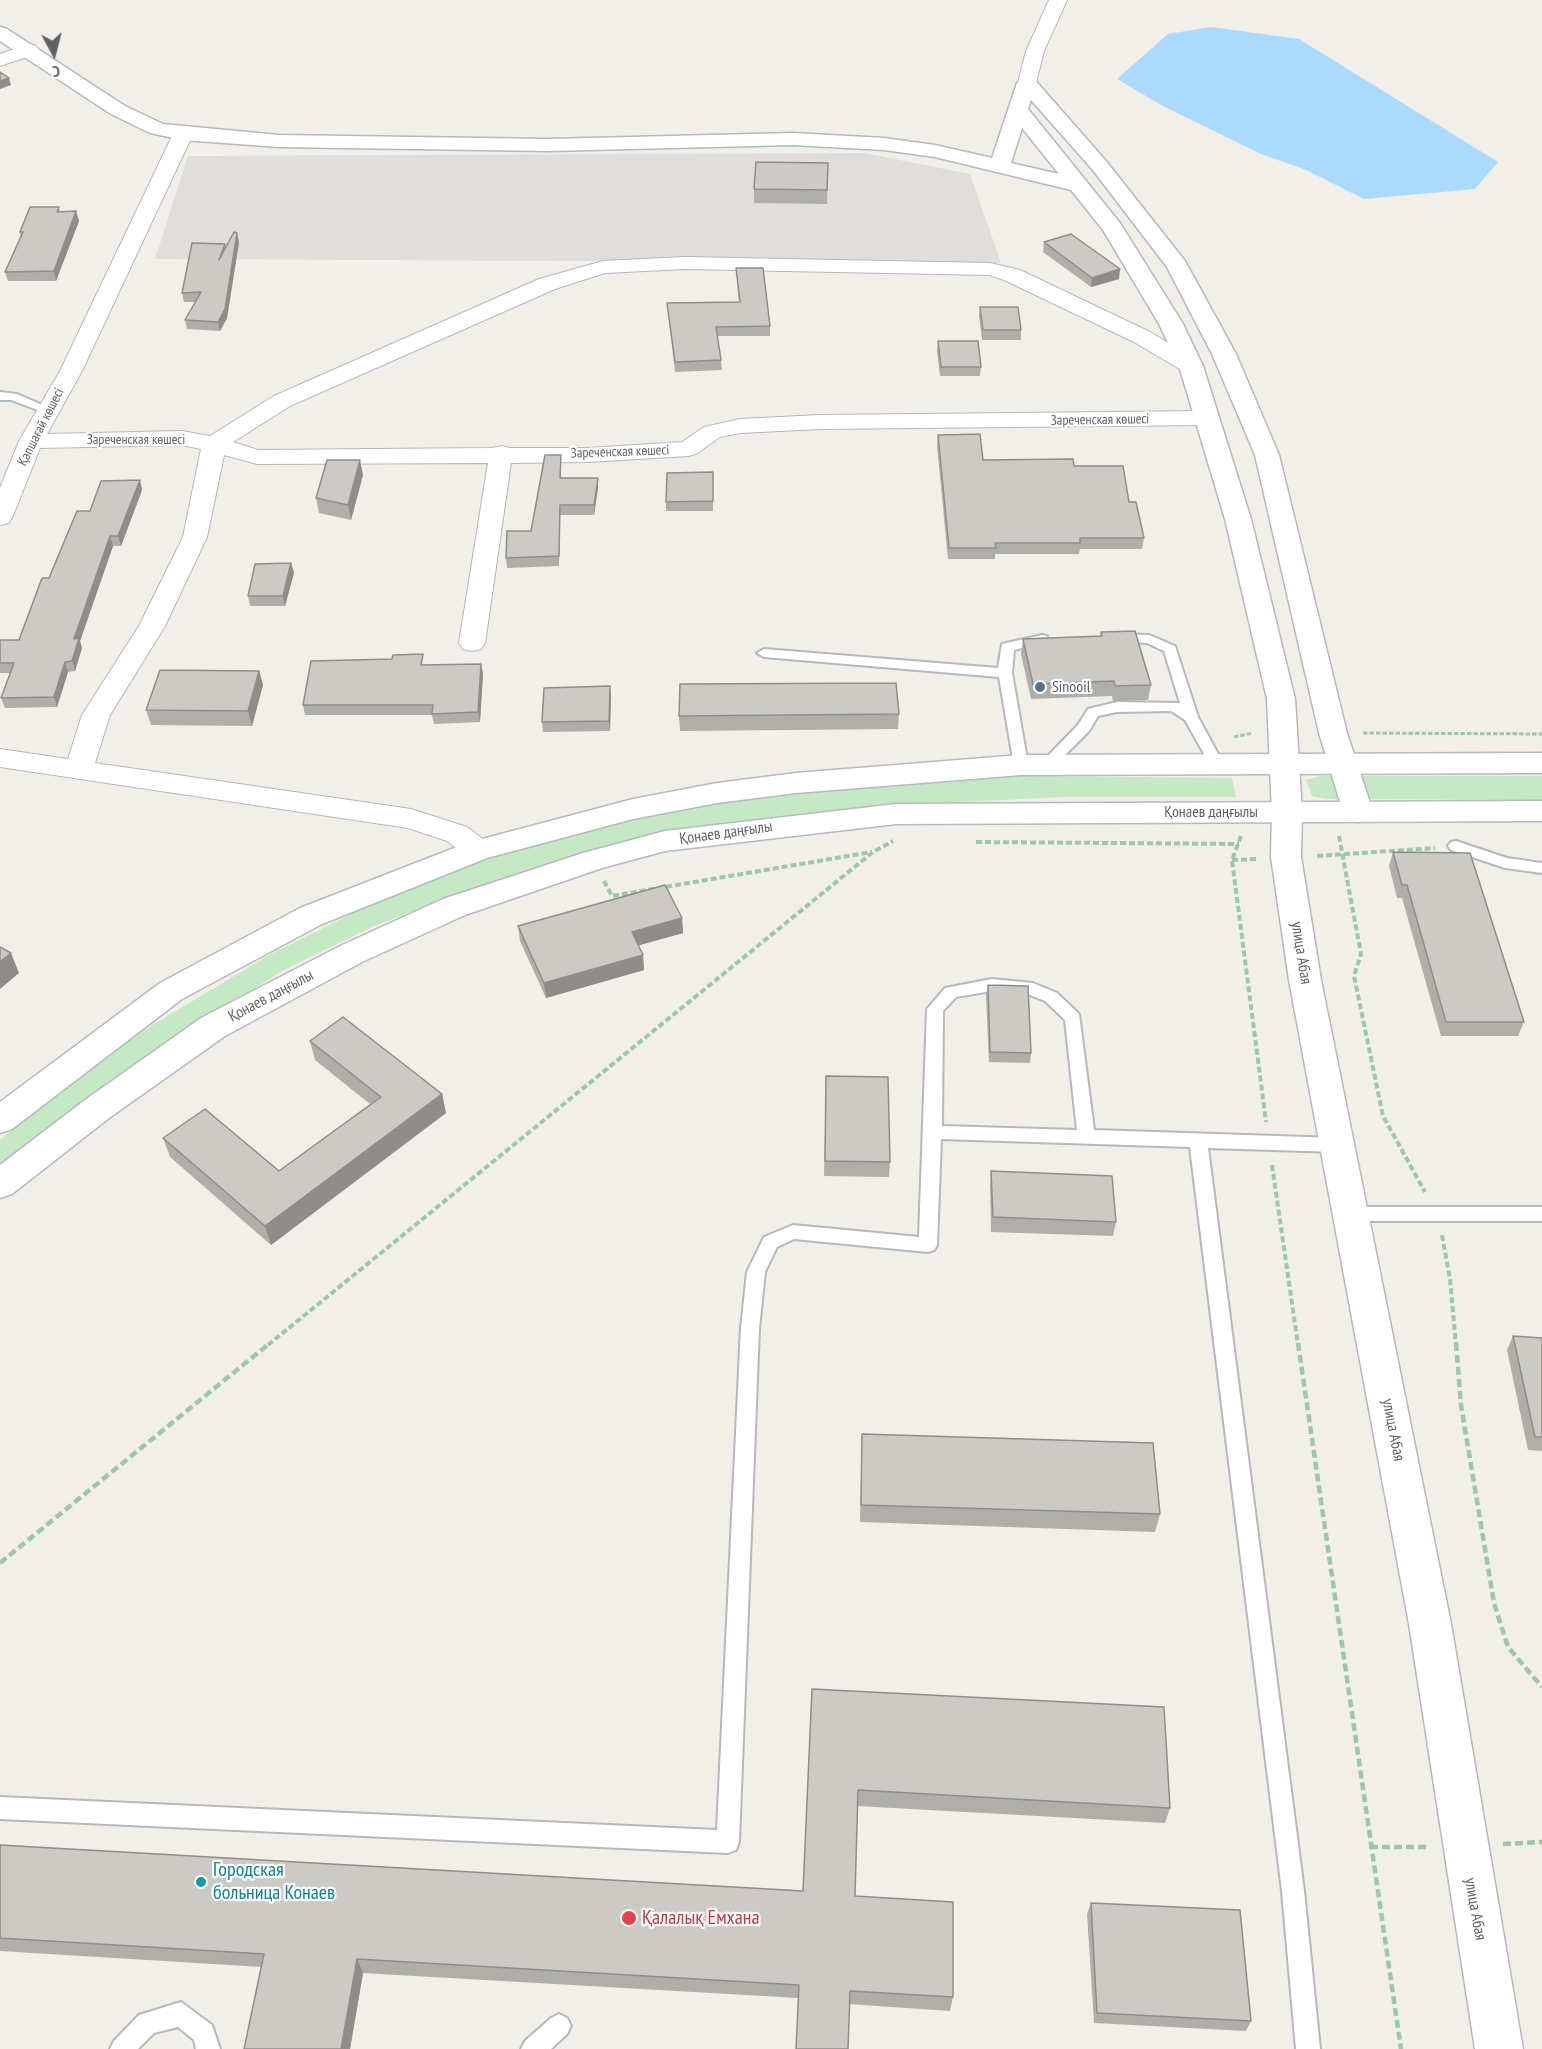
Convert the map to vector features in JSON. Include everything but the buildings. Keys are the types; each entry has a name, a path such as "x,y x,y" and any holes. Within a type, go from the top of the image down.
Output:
{"street":[{"path":"999,168 1035,51 1058,0"},
{"path":"0,33 30,50 55,70 118,110 157,129 183,134 279,141 526,145 793,139 884,144 935,151 1077,185"},
{"path":"0,60 30,50"},
{"path":"1027,83 1099,165 1177,266 1224,354 1267,455 1343,764 1348,820"},
{"name":"улица Абая","path":"1018,109 1125,248 1171,324 1191,366 1205,418 1238,519 1281,699 1287,813 1286,857 1305,980 1430,1624 1464,1846 1499,2049"},
{"name":"Қапшағай көшесі","path":"0,518 31,441 70,371 183,134"},
{"path":"78,771 96,716 152,626 195,537 214,444 282,401 547,284 603,267 686,263 990,269 1012,275 1142,337 1191,366"},
{"name":"Зареченская көшесі","path":"31,441 182,438 214,444 257,457 387,458 501,453 588,455 688,449 712,432 740,426 820,422 1205,418"},
{"path":"472,643 501,453"},
{"path":"0,1120 171,991 311,916 478,850 633,809 717,793 887,774 1224,752 1284,764 1542,763"},
{"path":"0,758 411,819 457,834 478,850"},
{"name":"Қонаев даңғылы","path":"0,1184 97,1109 213,1027 351,954 454,907 594,860 665,842 717,833 896,814 1287,813 1348,820 1542,811"}],"lane":[{"path":"0,396 13,397 48,410"},
{"path":"1101,637 1149,639 1170,649 1191,717"},
{"path":"1059,639 1038,640 1007,647 1005,673 1034,765 1084,728 1093,712 1117,707 1174,706 1191,717 1224,752"},
{"path":"764,653 1005,673"},
{"path":"1456,846 1505,863 1542,868"},
{"path":"0,1809 728,1842 750,1340 756,1272 770,1242 793,1232 928,1245 935,1008 951,992 992,985 1027,987 1051,997 1073,1018 1086,1136"},
{"path":"933,1132 1269,1141 1337,1145"},
{"path":"1198,1139 1293,1891 1308,2049"},
{"path":"1351,1214 1542,1214"},
{"path":"122,2049 147,2023 181,2014 204,2033 208,2049"},
{"path":"533,2049 559,2026"}],"path":[{"path":"1224,752 1260,732 1282,732"},
{"path":"1334,733 1542,734"},
{"path":"1348,820 1344,855 1361,954 1354,976 1383,1116 1437,1214 1450,1279 1461,1405 1494,1603 1508,1647 1542,1687"},
{"path":"1241,835 1232,860 1269,1141 1401,2049"},
{"path":"0,1563 873,852 893,841 905,841"},
{"path":"965,842 1239,844"},
{"path":"1232,860 1344,855 1456,846"},
{"path":"594,860 612,896 873,852"}],"shaded area":[{"path":"864,153 970,174 1001,263 155,259 188,156"}],"green space":[{"path":"1025,776 1232,778 1236,797 1063,797 905,805 694,827 531,869 470,889 372,927 284,970 131,1066 0,1169 0,1140 109,1051 271,954 357,911 455,870 519,849 684,807 789,792"},
{"path":"1320,776 1542,776 1542,800 1327,799 1312,796 1306,780"}],"water":[{"path":"1211,27 1299,39 1498,162 1475,189 1364,199 1306,170 1261,154 1163,106 1117,79 1168,34"}],"place":[{"name":"Sinooil","path":"1040,687"},
{"name":"Городская больница Конаев","path":"201,1882"},
{"name":"Қалалық Емхана","path":"629,1918"}]}
